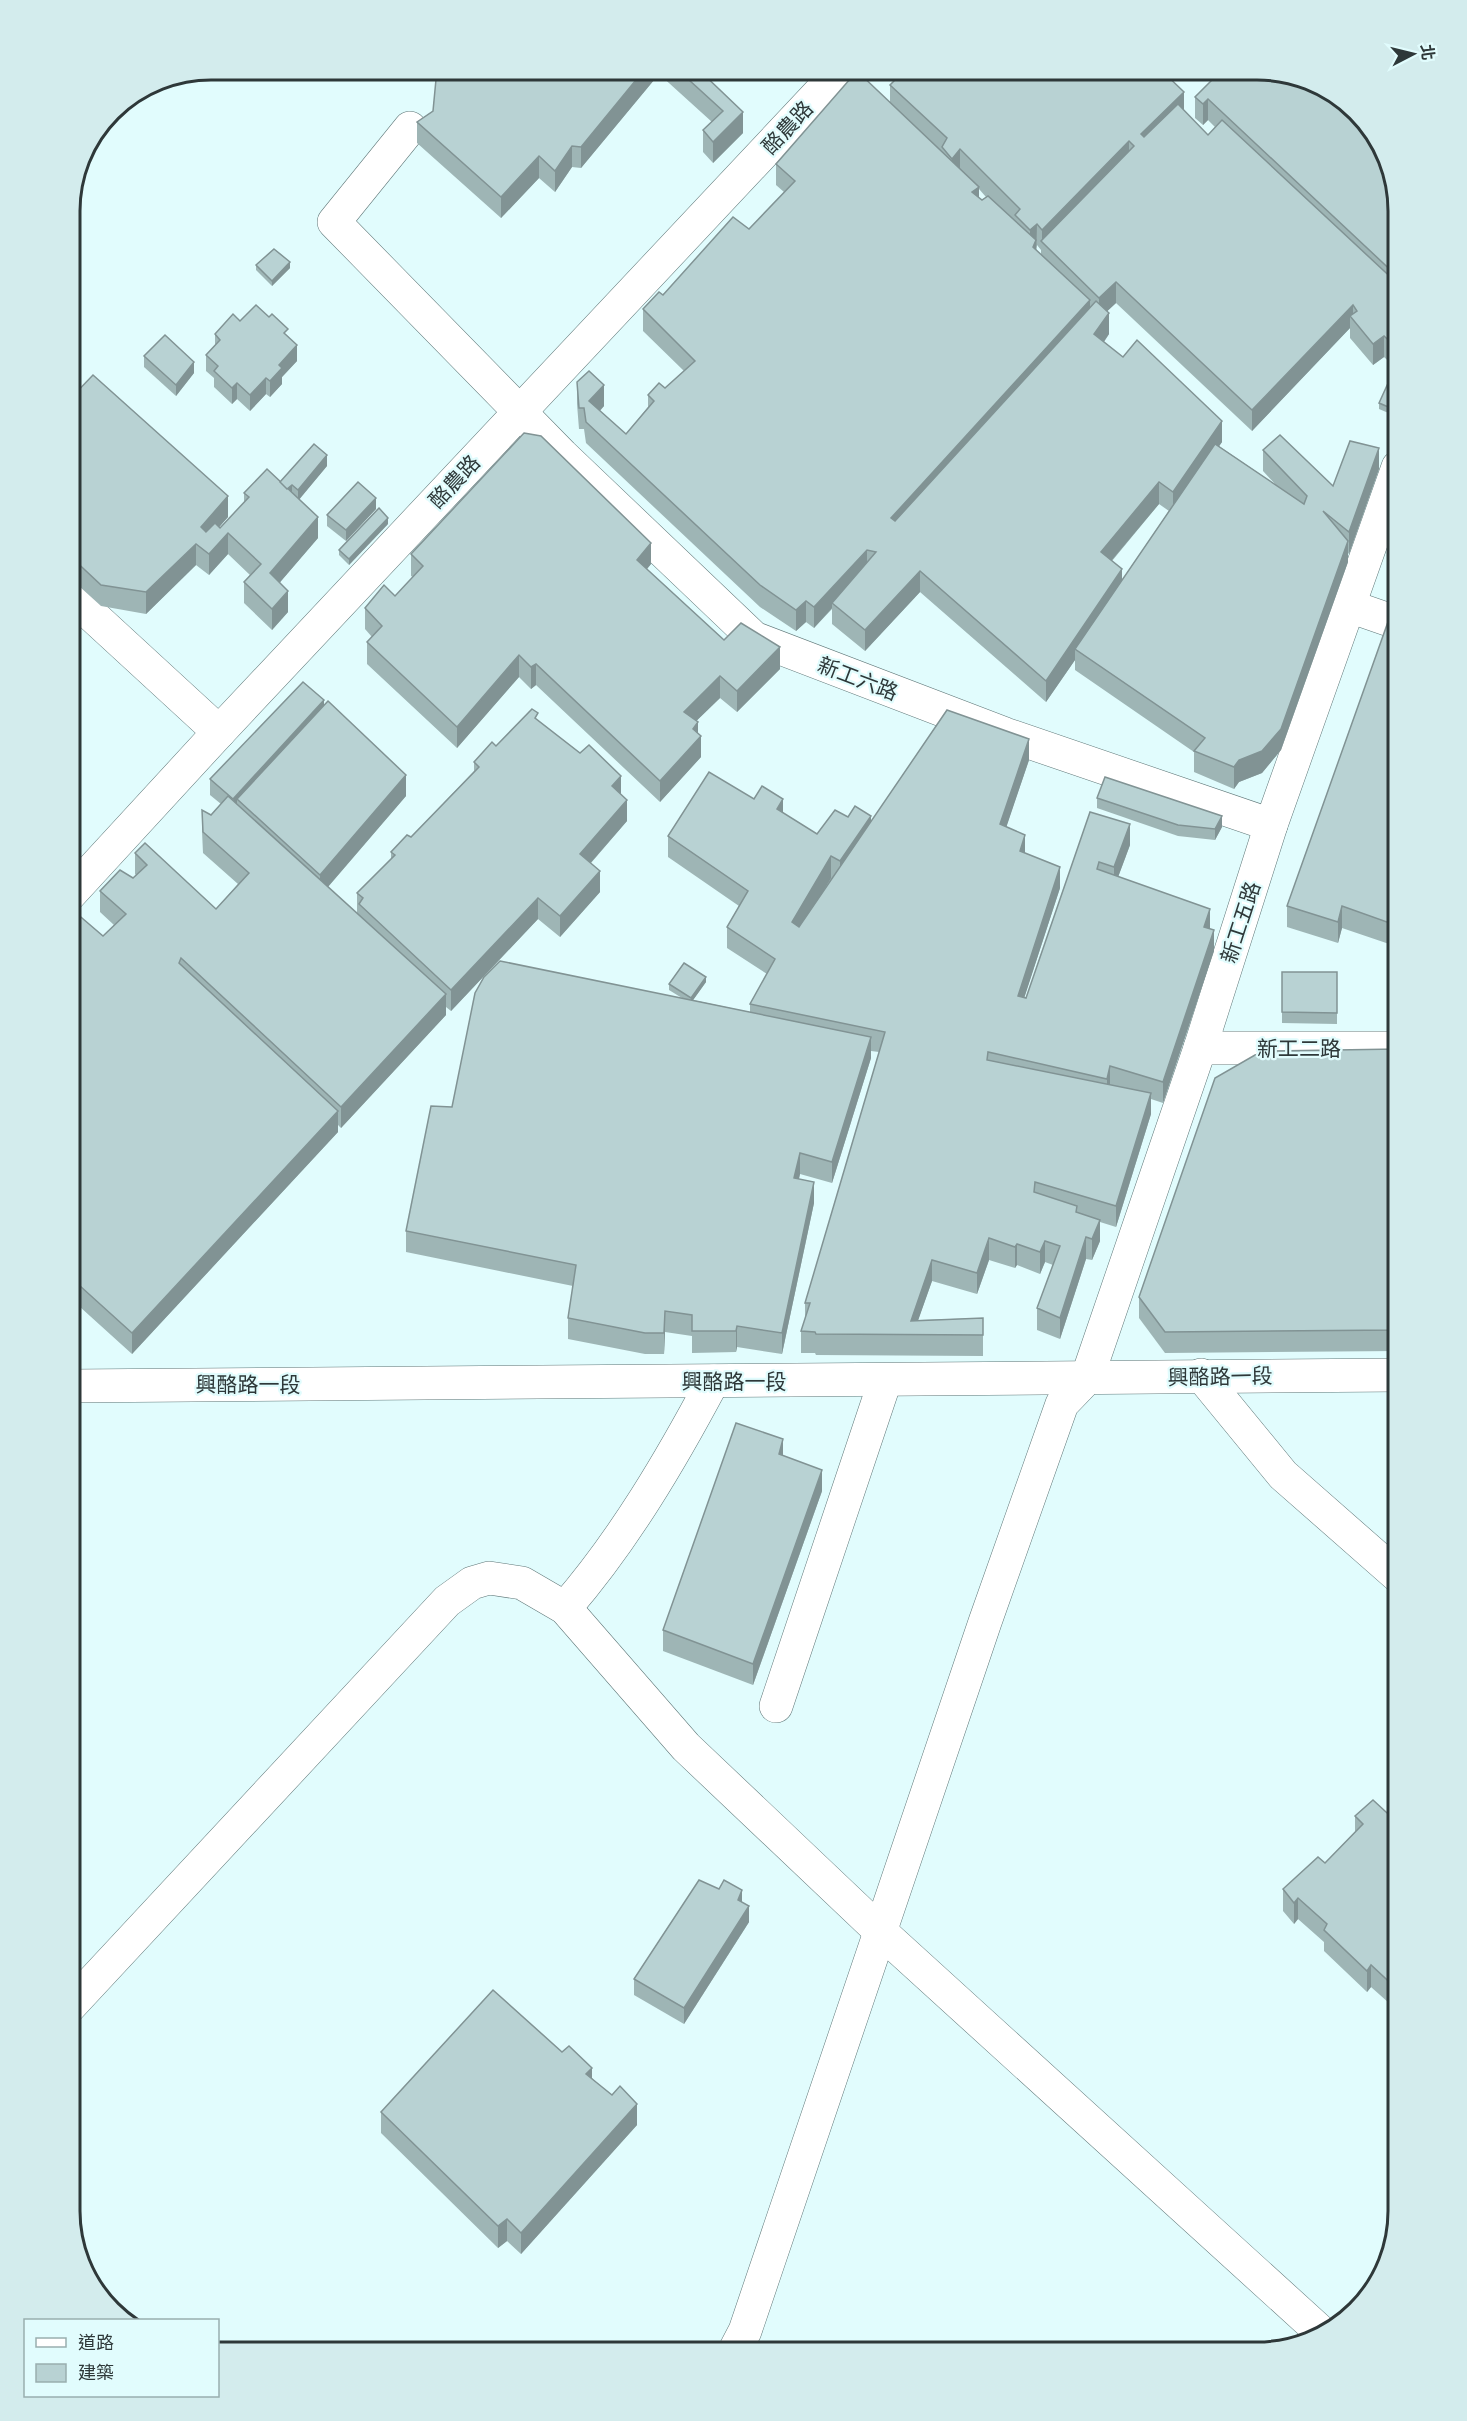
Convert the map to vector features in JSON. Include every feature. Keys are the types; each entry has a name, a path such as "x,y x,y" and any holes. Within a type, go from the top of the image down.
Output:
{"street":[{"name":"酪農路","path":"80,883 827,80"},
{"name":"新工六路","path":"410,128 334,222 519,412 754,638 1005,734 1270,825"},
{"name":"新工五路","path":"1087,1378 1200,1048 1270,825 1388,494"},
{"path":"80,604 219,732"},
{"path":"1348,606 1388,620"},
{"name":"新工二路","path":"1200,1048 1388,1048"},
{"path":"1201,1375 1283,1475 1388,1566"},
{"name":"興酪路一段","path":"79,1386 885,1381 1201,1375 1388,1375"},
{"path":"739,2342 745,2331 985,1622 1062,1404 1087,1378"},
{"path":"565,1608 589,1580 673,1456 713,1381"},
{"path":"776,1706 885,1381"},
{"path":"79,1996 447,1601 472,1583 489,1578 522,1583 565,1608 686,1747 881,1932 1316,2327"}],"building":[{"path":"436,80 636,80 581,147 572,146 555,171 539,156 501,197 417,122 433,111"},
{"path":"689,80 710,80 743,112 713,142 703,130 723,111"},
{"path":"849,80 866,80 979,187 972,192 982,200 988,196 1036,240 1033,247 1090,300 891,518 895,521 1096,301 1109,313 1094,334 1123,357 1137,340 1222,421 1173,492 1159,482 1101,552 1122,569 1046,681 920,571 865,630 832,603 876,552 867,550 814,607 806,601 796,610 760,585 586,422 584,408 579,408 577,382 589,371 604,385 589,401 626,434 654,401 648,395 659,383 665,388 695,361 643,309 659,292 663,295 733,217 749,229 795,181 776,164"},
{"path":"895,80 1171,80 1184,92 1141,134 1144,137 1178,104 1208,135 1222,120 1388,275 1388,340 1384,336 1373,344 1350,316 1357,311 1353,305 1252,410 1116,282 1099,298 1041,241 1134,146 1129,141 1042,230 1037,224 1030,230 1015,215 1020,209 960,149 952,159 942,147 947,138 890,85"},
{"path":"1212,80 1265,80 1299,86 1315,93 1343,112 1365,138 1381,168 1388,210 1388,268 1208,99 1203,104 1195,97"},
{"path":"274,249 290,262 272,281 256,265"},
{"path":"256,305 269,317 272,314 288,329 284,333 297,345 279,365 282,368 270,381 266,378 250,395 237,383 232,388 214,371 218,366 206,355 220,340 215,334 233,314 240,321"},
{"path":"165,335 194,362 176,385 144,356"},
{"path":"93,375 228,496 201,527 206,532 215,523 220,528 249,497 244,493 267,469 318,517 270,573 288,591 272,609 244,582 261,564 228,533 209,554 196,544 146,592 101,585 80,565 80,389"},
{"path":"1388,383 1388,407 1379,403"},
{"path":"524,433 541,436 651,543 637,560 724,640 741,623 780,647 737,691 720,676 684,712 698,722 693,729 701,736 660,781 536,664 531,667 519,655 457,727 367,642 382,626 365,608 384,585 395,596 423,566 411,554"},
{"path":"1280,435 1333,486 1350,441 1379,448 1349,532 1323,511 1348,541 1281,729 1262,751 1239,760 1234,767 1194,751 1205,738 1075,649 1215,444 1304,504 1307,496 1263,450"},
{"path":"314,444 327,455 298,490 292,485 287,489 280,482"},
{"path":"358,482 376,498 346,530 327,515"},
{"path":"379,508 388,518 349,559 339,550"},
{"path":"1388,622 1388,922 1342,906 1338,922 1287,906"},
{"path":"303,682 324,700 233,799 210,779"},
{"path":"328,701 406,775 320,875 237,799"},
{"path":"532,709 538,713 535,718 580,753 589,745 621,776 612,786 627,800 580,854 600,871 560,916 538,898 451,990 359,904 363,898 357,893 395,855 391,852 407,835 411,837 479,767 474,762 492,742 496,746"},
{"path":"947,710 1029,739 1000,824 1025,835 1020,851 1060,867 1018,996 1026,998 1090,812 1130,824 1114,867 1099,862 1097,869 1210,909 1204,927 1214,930 1163,1082 1110,1066 1107,1079 988,1052 987,1060 1151,1093 1116,1206 1035,1182 1034,1192 1077,1206 1076,1212 1100,1220 1092,1239 1086,1237 1060,1318 1037,1308 1060,1246 1045,1241 1040,1252 989,1238 977,1273 932,1260 911,1321 983,1318 983,1335 816,1334 801,1331 810,1303 805,1303 885,1032 750,1004 775,959 727,927 748,891 668,836 709,772 754,799 762,786 783,799 777,809 817,834 835,810 848,817 855,806 871,816 840,861 831,856 792,922 799,927"},
{"path":"1105,777 1222,816 1215,829 1178,825 1097,798"},
{"path":"228,796 446,994 341,1107 181,958 179,963 338,1111 132,1333 79,1285 80,916 103,936 126,914 100,891 120,870 133,878 147,865 135,853 145,843 216,909 249,873 203,832 202,810 211,815"},
{"path":"500,961 871,1037 832,1162 800,1153 794,1178 814,1182 782,1333 737,1326 736,1331 692,1331 692,1315 665,1311 664,1333 645,1333 568,1318 576,1265 406,1231 431,1106 452,1107 475,993 484,977"},
{"path":"684,963 706,977 691,998 669,984"},
{"path":"1282,972 1337,972 1337,1013 1282,1012"},
{"path":"1388,1049 1388,1330 1165,1332 1139,1297 1215,1078 1255,1055 1271,1051"},
{"path":"736,1423 783,1439 779,1454 822,1470 753,1664 663,1630"},
{"path":"1373,1800 1388,1814 1388,1981 1371,1965 1367,1971 1324,1930 1327,1924 1298,1898 1294,1903 1283,1889 1318,1857 1325,1863 1363,1824 1355,1816"},
{"path":"699,1880 719,1889 724,1880 742,1890 738,1900 749,1906 684,2008 634,1979"},
{"path":"493,1990 562,2052 569,2046 592,2068 586,2074 612,2095 620,2086 637,2104 521,2233 507,2219 498,2226 381,2112"}]}
